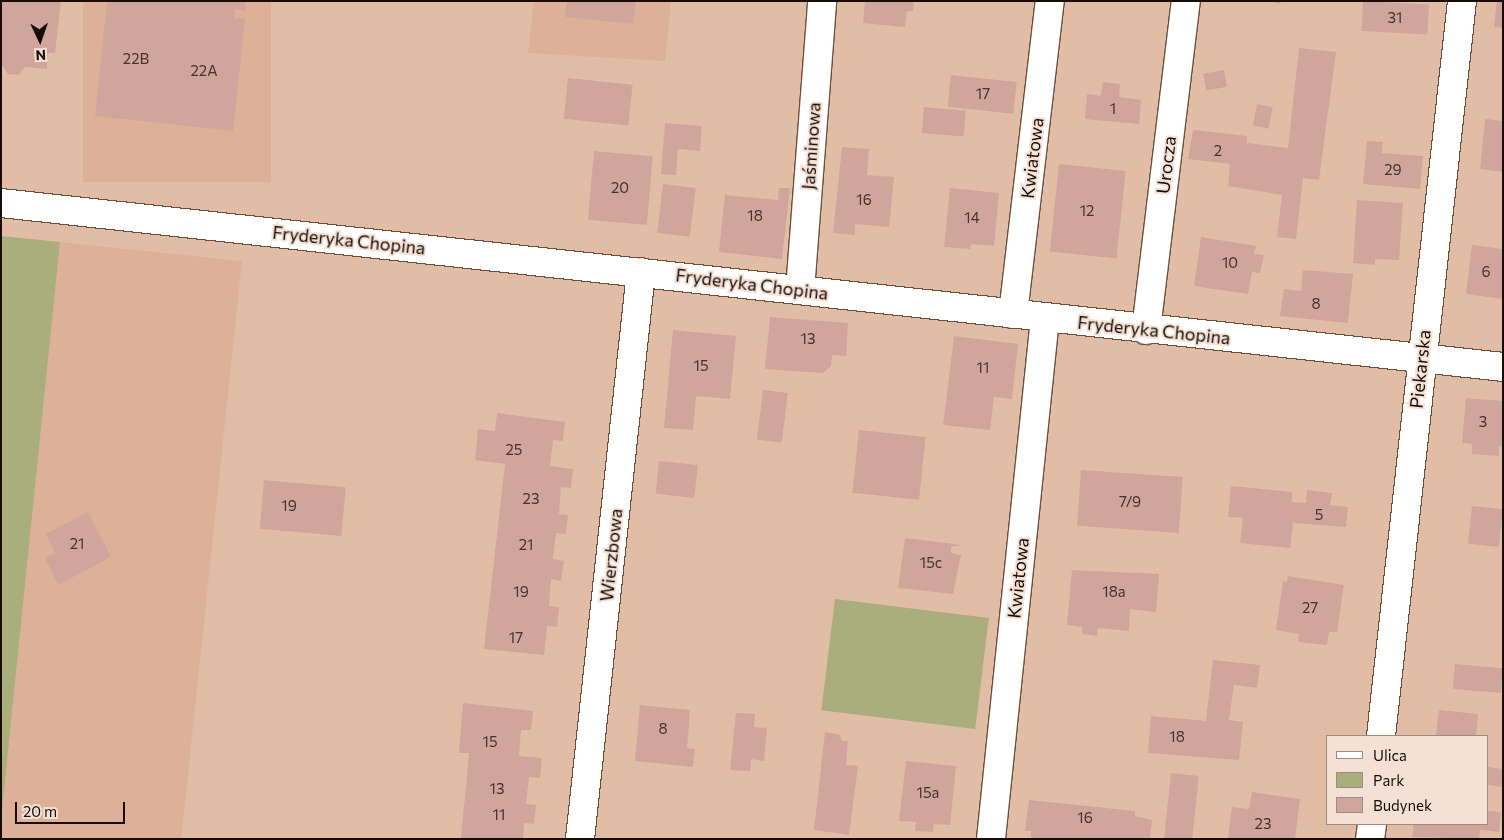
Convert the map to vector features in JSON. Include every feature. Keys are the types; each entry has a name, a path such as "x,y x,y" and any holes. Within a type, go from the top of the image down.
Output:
{"street":[{"name":"Jaśminowa","path":"800,290 822,1"},
{"name":"Kwiatowa","path":"1013,314 1050,1"},
{"name":"Urocza","path":"1146,330 1186,1"},
{"name":"Piekarska","path":"1381,735 1462,1"},
{"name":"Fryderyka Chopina","path":"1,203 641,272 1146,330 1503,367"},
{"name":"Wierzbowa","path":"580,839 641,272"},
{"name":"Kwiatowa","path":"991,839 1046,318"},
{"path":"1370,839 1372,825"}],"shaded area":[{"path":"83,1 271,1 271,182 83,182"},
{"path":"534,1 671,1 665,61 528,53"},
{"path":"60,242 242,261 181,839 1,839 1,803"}],"green space":[{"path":"1,236 60,242 1,819"},
{"path":"835,599 989,618 975,729 821,710"}],"building":[{"path":"1,1 61,1 55,53 48,53 47,69 25,67 19,75 8,74 1,64"},
{"path":"107,1 246,1 245,11 235,9 234,18 245,19 233,131 95,116"},
{"path":"567,1 636,1 633,24 565,17"},
{"path":"865,1 914,1 913,11 907,11 905,27 863,23"},
{"path":"1268,1 1281,1 1280,4"},
{"path":"1363,1 1429,4 1427,34 1361,31"},
{"path":"1497,1 1503,1 1503,28 1494,27"},
{"path":"1299,48 1336,52 1319,180 1303,178 1296,239 1277,237 1282,195 1228,186 1230,164 1188,159 1193,130 1247,136 1247,143 1288,148"},
{"path":"1224,70 1227,87 1206,90 1203,74"},
{"path":"951,75 1017,82 1013,114 948,107"},
{"path":"568,78 633,85 628,126 564,119"},
{"path":"1103,82 1120,84 1119,97 1141,100 1139,124 1085,119 1087,94 1101,96"},
{"path":"1257,104 1273,107 1269,129 1253,126"},
{"path":"924,107 966,111 964,137 922,133"},
{"path":"1485,119 1503,121 1503,172 1480,169"},
{"path":"665,123 702,126 700,151 678,149 676,175 661,174"},
{"path":"1367,141 1383,142 1382,153 1423,156 1420,189 1363,184"},
{"path":"842,147 869,149 867,175 894,177 889,227 855,224 855,235 833,233"},
{"path":"594,151 653,156 647,225 588,220"},
{"path":"1059,164 1126,171 1116,259 1050,252"},
{"path":"663,184 696,188 690,237 657,233"},
{"path":"779,188 790,188 782,259 719,252 725,195 778,200"},
{"path":"950,188 999,193 994,246 971,244 970,249 944,247"},
{"path":"1357,200 1403,203 1399,260 1375,259 1375,265 1353,263"},
{"path":"1201,237 1256,246 1254,254 1264,255 1260,273 1252,272 1248,294 1194,286"},
{"path":"1472,245 1503,249 1503,299 1466,294"},
{"path":"1303,270 1353,274 1348,323 1280,316 1284,289 1301,291"},
{"path":"770,317 848,323 846,356 832,355 831,366 823,373 765,369"},
{"path":"673,330 736,336 730,399 696,396 693,430 664,428"},
{"path":"954,336 1018,344 1012,399 994,397 990,430 943,425"},
{"path":"763,390 788,393 782,443 757,440"},
{"path":"1466,398 1503,401 1503,447 1499,446 1499,456 1472,454 1472,444 1462,443"},
{"path":"497,413 565,422 563,441 553,440 550,466 573,469 571,488 561,487 559,514 568,515 566,534 556,533 553,559 564,561 561,581 551,579 549,606 559,607 557,627 547,626 544,655 484,649 505,464 475,460 478,429 495,431"},
{"path":"859,430 926,437 919,500 852,493"},
{"path":"659,461 698,465 694,498 656,494"},
{"path":"1081,470 1183,477 1179,533 1077,526"},
{"path":"264,480 346,487 341,536 260,529"},
{"path":"1231,486 1292,492 1292,502 1306,503 1307,490 1332,493 1330,505 1348,507 1346,527 1293,523 1290,548 1240,543 1243,518 1228,517"},
{"path":"1472,506 1503,509 1499,547 1468,544"},
{"path":"88,512 111,557 58,585 45,558 55,553 46,534"},
{"path":"905,538 962,545 951,547 951,553 961,555 953,594 898,588"},
{"path":"1072,570 1159,574 1156,612 1130,609 1129,631 1098,628 1097,636 1082,634 1082,627 1067,625"},
{"path":"1288,576 1344,585 1337,632 1329,632 1327,645 1298,642 1299,634 1276,630 1283,581 1287,582"},
{"path":"1213,660 1260,665 1257,688 1234,685 1229,720 1243,722 1239,760 1148,753 1151,716 1206,721"},
{"path":"1455,664 1503,668 1501,693 1453,689"},
{"path":"463,703 533,711 531,730 521,730 519,756 542,758 540,778 529,777 526,804 536,805 534,824 524,823 523,839 461,839 469,753 459,753"},
{"path":"640,705 690,710 687,748 695,749 693,767 635,761"},
{"path":"1439,710 1478,714 1476,735 1436,735"},
{"path":"736,713 755,714 754,727 767,728 764,761 751,759 750,771 730,770"},
{"path":"825,732 840,735 842,741 848,741 846,765 858,766 849,835 814,830"},
{"path":"906,761 956,766 950,825 934,824 933,832 915,831 916,822 899,821"},
{"path":"1489,767 1503,769 1503,787 1489,785"},
{"path":"1171,773 1199,776 1192,839 1164,839"},
{"path":"1252,792 1300,799 1295,839 1228,839 1232,807 1249,809"},
{"path":"1029,800 1135,811 1135,816 1152,820 1150,839 1031,839 1031,831 1025,831"},
{"path":"1489,811 1501,812 1499,832 1480,830 1479,839 1412,837 1414,825 1489,825"}]}
